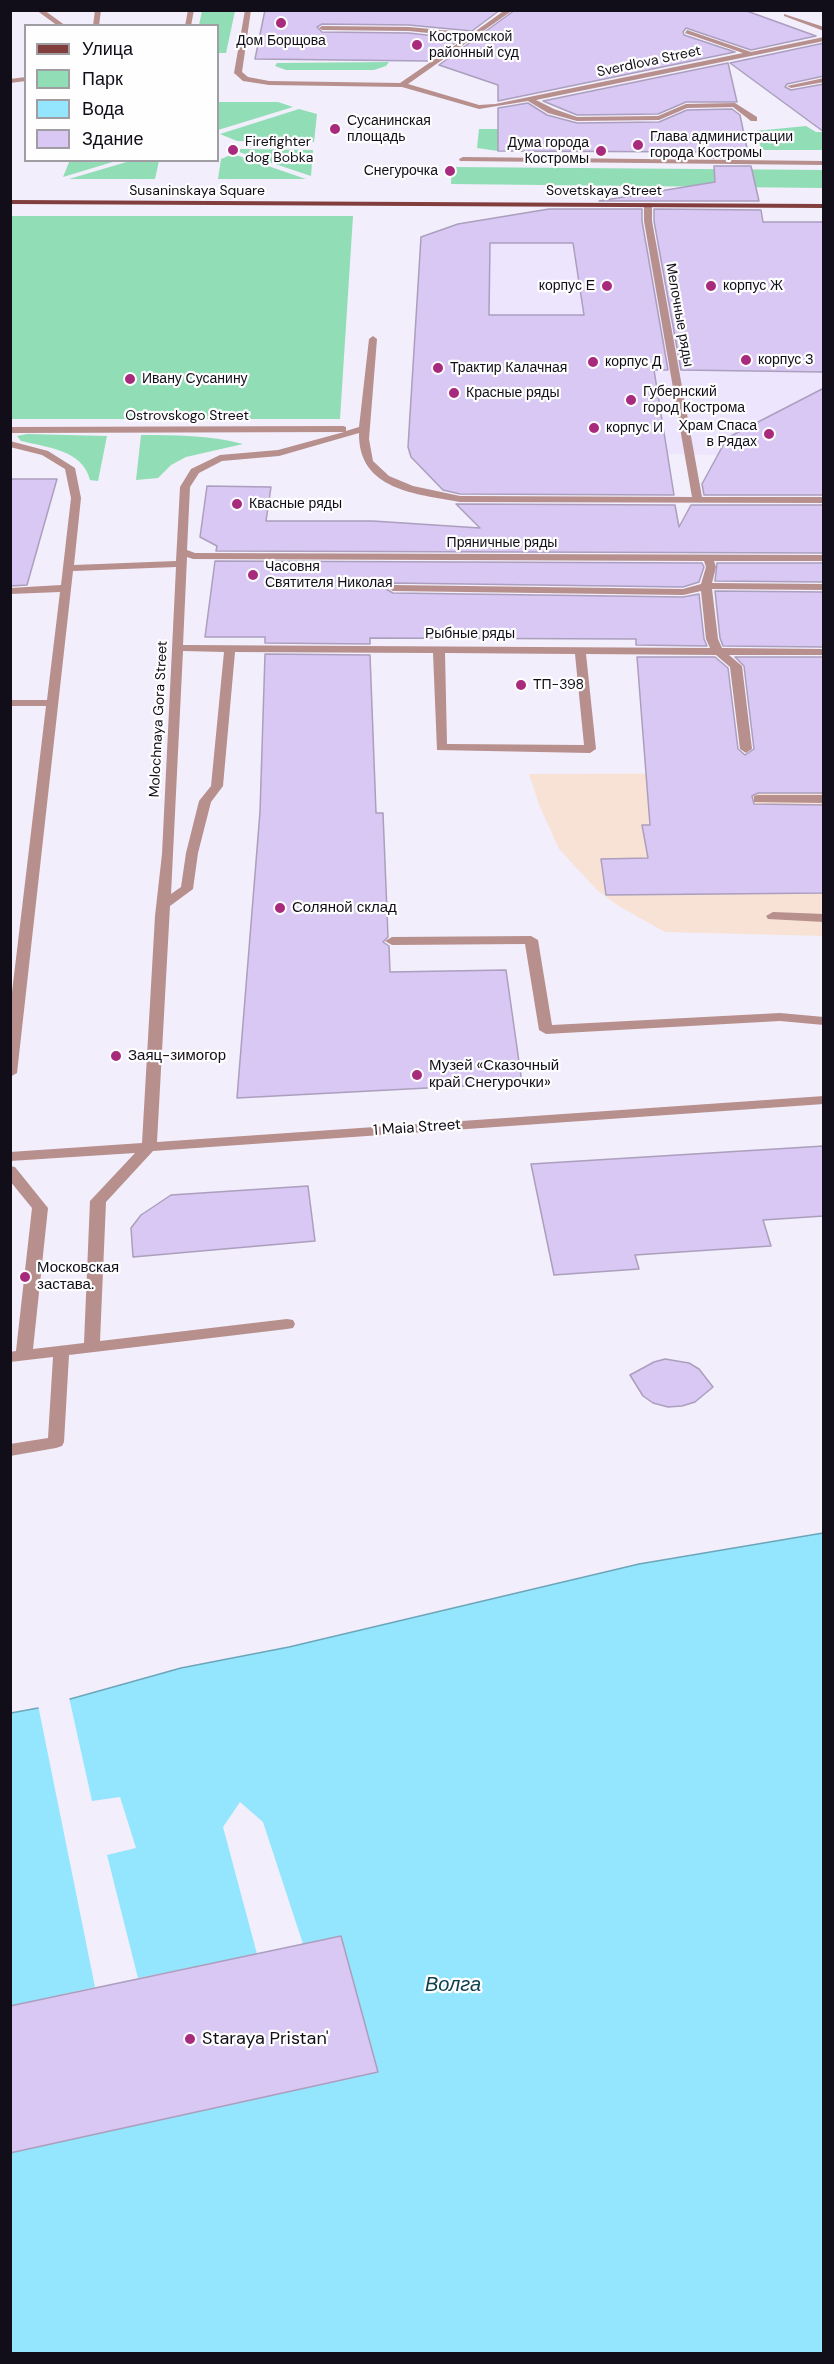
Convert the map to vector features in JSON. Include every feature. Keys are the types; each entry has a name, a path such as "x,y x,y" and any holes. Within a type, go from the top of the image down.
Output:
{"main road":[{"name":"Susaninskaya Square","path":"10,202 384,205"},
{"name":"Sovetskaya Street","path":"384,205 824,206"}],"street":[{"path":"39,10 60,24"},
{"path":"248,10 238,73 246,79 269,83 402,86 510,10"},
{"path":"786,15 824,29"},
{"path":"322,28 409,29 473,35"},
{"path":"687,32 751,54"},
{"name":"Sverdlova Street","path":"402,86 479,107 531,100 824,39"},
{"path":"791,86 824,80"},
{"path":"531,100 551,111 577,119 659,118 686,106 735,105 754,119"},
{"path":"463,159 824,163"},
{"name":"Мелочные ряды","path":"648,205 648,221 698,501"},
{"path":"373,339 364,429 367,461 378,474 413,490 460,499 824,500"},
{"name":"Ostrovskogo Street","path":"10,430 364,429"},
{"name":"Molochnaya Gora Street","path":"150,1147 185,487 195,471 220,458 279,453 364,429"},
{"path":"10,444 45,453 70,468 76,498 10,1073"},
{"name":"Пряничные ряды","path":"68,568 193,556 824,558"},
{"path":"708,558 711,567 706,586 711,639 717,650 736,666 746,749"},
{"path":"393,588 683,592 706,586 824,587"},
{"path":"10,591 66,588"},
{"name":"Рыбные ряды","path":"178,648 824,652"},
{"path":"163,904 187,889 192,853 205,801 217,786 230,648"},
{"path":"439,649 441,747 590,749 580,650"},
{"path":"10,703 53,703"},
{"path":"758,799 824,799"},
{"path":"773,916 824,918"},
{"path":"392,941 531,940 546,1030 780,1017 824,1021"},
{"name":"1 Maia Street","path":"10,1157 824,1100"},
{"path":"92,1347 98,1201 150,1147"},
{"path":"10,1170 40,1208 17,1356 287,1324"},
{"path":"10,1450 56,1442 61,1351"}],"shaded area":[{"path":"782,242 824,350 823,453 718,455 504,450 489,340 490,243"},
{"path":"823,773 823,936 665,932 617,905 597,890 559,849 540,807 529,774"}],"green space":[{"path":"202,11 235,11 226,53 219,53 219,24 199,24"},
{"path":"389,62 386,66 374,70 286,70 275,66 277,63"},
{"path":"219,102 278,102 293,107 219,130"},
{"path":"299,109 317,114 314,142 237,141 220,134"},
{"path":"806,126 816,132 823,132 823,150 762,150 755,131"},
{"path":"479,129 498,129 498,151 477,148"},
{"path":"239,149 313,150 311,176 236,151"},
{"path":"233,154 306,179 218,179 221,159"},
{"path":"69,162 113,162 63,177"},
{"path":"127,162 159,162 155,179 69,179"},
{"path":"452,167 824,170 823,188 451,184"},
{"path":"11,216 353,216 340,419 11,419"},
{"path":"27,434 107,436 98,481 90,480 80,462 72,456 52,448 21,441 17,436"},
{"path":"141,435 205,437 243,444 186,457 171,465 158,478 136,480"}],"water":[{"name":"Волга","path":"823,1533 823,2353 11,2354 11,1713 38,1708 181,1668 289,1647 639,1564"}],"pier":[{"name":"Staraya Pristan'","path":"69,1697 92,1801 120,1797 136,1848 107,1855 138,1978 257,1954 223,1827 240,1802 263,1822 303,1944 341,1936 378,2072 10,2153 11,2006 95,1987 38,1705"}],"building":[{"path":"265,10 500,10 472,31 409,25 322,24 317,27 322,32 409,33 461,39 428,61 255,59"},
{"path":"515,10 744,10 816,36 751,50 686,28 684,35 735,52 498,101 498,85 439,65"},
{"path":"824,43 824,76 787,84 785,87 791,90 824,84 824,132 730,63"},
{"path":"728,63 737,102 686,102 658,114 577,115 543,101"},
{"path":"528,103 547,115 577,123 659,122 687,110 732,109 740,115 749,158 713,158 713,152 498,151 498,108"},
{"path":"714,166 751,166 759,201 599,201 715,182"},
{"path":"549,209 642,209 642,221 668,370 654,370 674,495 460,494 443,490 411,457 408,447 421,237 458,224","holes":["490,243 573,243 584,315 489,315"]},
{"path":"654,209 761,210 763,222 824,222 824,372 681,370 654,221"},
{"path":"824,388 824,495 704,495 702,484 727,438"},
{"path":"10,479 57,479 27,585 10,586"},
{"path":"207,486 271,487 266,521 373,521 480,528 456,504 675,505 679,527 691,505 824,505 824,553 216,551 217,546 200,537"},
{"path":"215,561 702,563 704,567 699,582 683,587 393,583 386,589 393,593 683,597 699,594 704,639 707,646 636,645 636,639 370,638 370,644 265,643 265,637 205,637"},
{"path":"717,563 824,563 824,582 715,581"},
{"path":"715,591 824,592 824,647 723,646 720,638"},
{"path":"265,654 370,655 376,813 383,813 388,937 383,942 389,946 390,972 506,970 522,1083 237,1098 260,812"},
{"path":"637,657 715,657 728,668 738,749 745,755 754,749 744,666 735,657 824,657 824,793 758,793 752,796 754,804 824,805 824,893 606,895 601,859 648,858 642,825 650,825"},
{"path":"824,1146 824,1216 763,1220 771,1246 635,1255 639,1269 554,1275 531,1164"},
{"path":"308,1186 315,1241 133,1257 131,1228 141,1215 171,1195"},
{"path":"665,1359 689,1363 699,1369 713,1387 695,1402 682,1406 668,1407 653,1403 643,1396 630,1375 654,1362"},
{"name":"Staraya Pristan'","path":"341,1936 378,2072 10,2153 10,2006"}],"place":[{"name":"Дом Борщова","path":"281,23"},
{"name":"Костромской районный суд","path":"417,45"},
{"name":"Сусанинская площадь","path":"335,129"},
{"name":"Глава администрации города Костромы","path":"638,145"},
{"name":"Firefighter dog Bobka","path":"233,150"},
{"name":"Дума города Костромы","path":"601,151"},
{"name":"Снегурочка","path":"450,171"},
{"name":"корпус Е","path":"607,286"},
{"name":"корпус Ж","path":"711,286"},
{"name":"корпус З","path":"746,360"},
{"name":"корпус Д","path":"593,362"},
{"name":"Трактир Калачная","path":"438,368"},
{"name":"Ивану Сусанину","path":"130,379"},
{"name":"Красные ряды","path":"454,393"},
{"name":"Губернский город Кострома","path":"631,400"},
{"name":"корпус И","path":"594,428"},
{"name":"Храм Спаса в Рядах","path":"769,434"},
{"name":"Квасные ряды","path":"237,504"},
{"name":"Часовня Святителя Николая","path":"253,575"},
{"name":"ТП-398","path":"521,685"},
{"name":"Соляной склад","path":"280,908"},
{"name":"Заяц-зимогор","path":"116,1056"},
{"name":"Музей «Сказочный край Снегурочки»","path":"417,1075"},
{"name":"Московская застава.","path":"25,1277"},
{"name":"Staraya Pristan'","path":"190,2039"}]}
